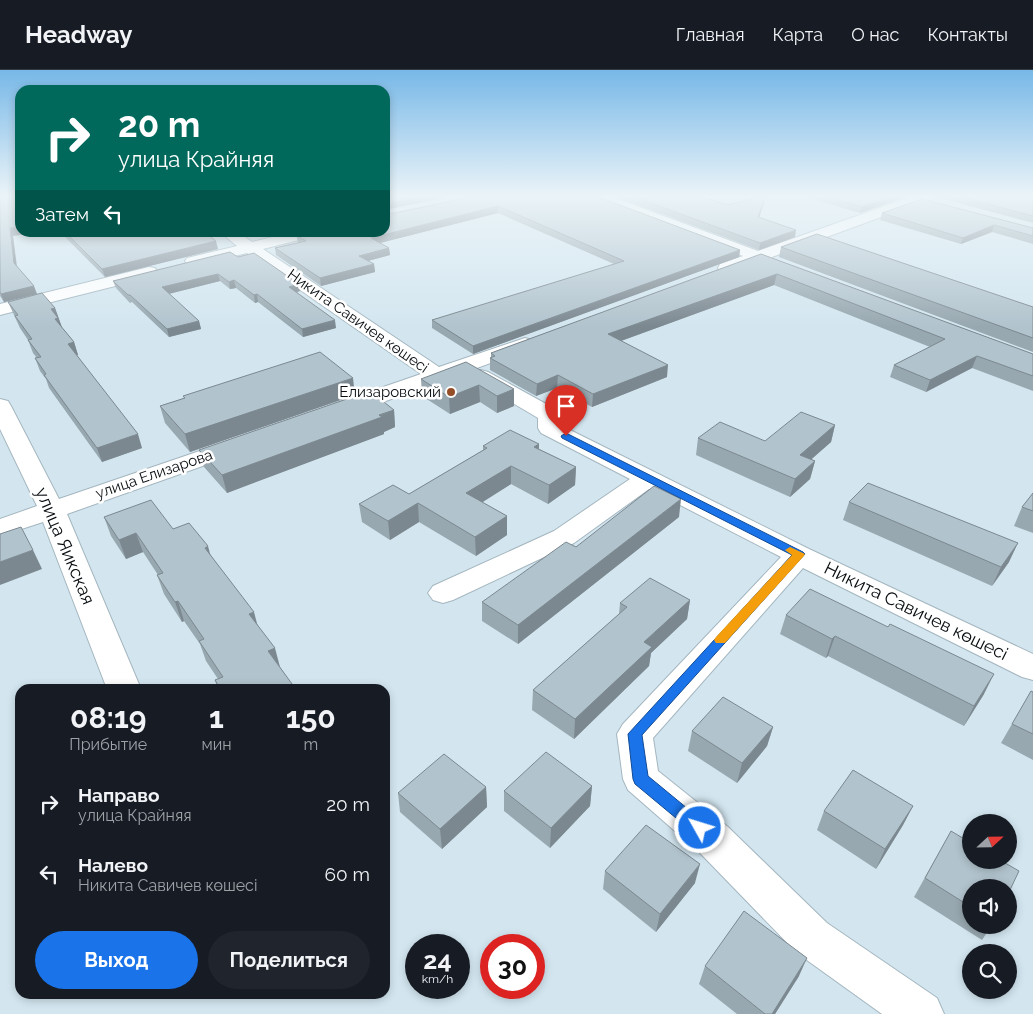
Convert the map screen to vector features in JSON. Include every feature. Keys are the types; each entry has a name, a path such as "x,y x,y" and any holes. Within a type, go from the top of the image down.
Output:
{"street":[{"name":"Никита Савичев көшесі","path":"238,239 438,376"},
{"path":"0,310 284,239"},
{"path":"713,239 786,267"},
{"path":"712,274 806,239"},
{"path":"325,415 438,376 547,335"},
{"name":"Никита Савичев көшесі","path":"465,366 549,415 549,428 799,554 1033,668"},
{"name":"улица Яикская","path":"0,406 52,510 122,684"},
{"name":"улица Елизарова","path":"0,528 259,438"},
{"path":"443,592 564,537 648,478"},
{"path":"799,554 635,734 640,779 714,840 812,938 921,1014"}],"building":[{"path":"0,239 11,239 14,263 34,286 1,294"},
{"path":"72,239 213,239 216,241 102,269"},
{"path":"303,239 373,239 389,248 359,256 374,264 320,278 275,248 306,241"},
{"path":"574,239 711,239 740,250 473,346 432,320 624,261"},
{"path":"749,239 771,239 760,243"},
{"path":"803,239 832,239 1033,307 1033,338 781,247"},
{"path":"230,252 238,257 254,253 299,284 289,287 335,320 302,329 257,294 254,295 234,280 229,282 218,274 162,287 199,321 167,329 113,281"},
{"path":"761,254 1033,354 1033,376 977,356 930,380 894,365 945,339 777,274 608,334 668,365 593,394 558,375 537,384 490,358 495,356 491,353"},
{"path":"42,293 55,308 51,309 58,318 55,319 74,342 68,344 138,434 97,448 44,375 46,374 35,358 41,357 28,340 32,339 15,316 18,315 8,302"},
{"path":"320,352 353,378 185,434 160,406 185,398 183,396"},
{"path":"466,362 514,389 497,396 479,385 449,397 421,379"},
{"path":"370,391 394,410 379,415 382,417 222,475 199,450"},
{"path":"801,412 835,425 800,455 815,461 795,479 698,438 720,422 765,441"},
{"path":"510,430 539,444 534,447 576,467 549,485 511,466 466,493 507,516 475,537 418,503 388,521 359,504 393,485 409,494 487,448 483,446"},
{"path":"868,483 1018,543 1001,567 849,502"},
{"path":"654,486 681,499 518,625 482,602 566,542 576,547"},
{"path":"1033,493 1033,511 1022,507"},
{"path":"151,500 173,529 189,523 208,546 205,548 254,612 249,614 275,648 268,651 292,684 217,684 215,680 223,677 199,641 204,639 178,601 175,602 157,575 163,573 136,533 119,540 104,517"},
{"path":"21,527 33,550 0,562 0,534"},
{"path":"650,578 690,600 644,642 652,647 575,719 533,690 627,607 620,603"},
{"path":"810,589 888,627 890,624 994,674 974,706 835,636 832,639 786,615"},
{"path":"1031,691 1033,692 1033,734 1012,724"},
{"path":"723,697 773,727 742,763 692,731"},
{"path":"546,752 592,786 551,828 504,791"},
{"path":"444,754 486,787 440,829 398,793"},
{"path":"853,770 913,806 885,849 824,811"},
{"path":"646,825 700,864 660,914 605,871"},
{"path":"951,831 962,838 962,869 1016,869 1019,871 1015,879 962,879 962,901 925,878"},
{"path":"744,911 807,958 772,1014 765,1014 705,966"}],"slow traffic":[{"path":"721,640 799,554 790,550"}],"place":[{"name":"Елизаровский","path":"451,392"}],"route":[{"path":"566,436 799,554 635,734 640,779 700,828"}]}
